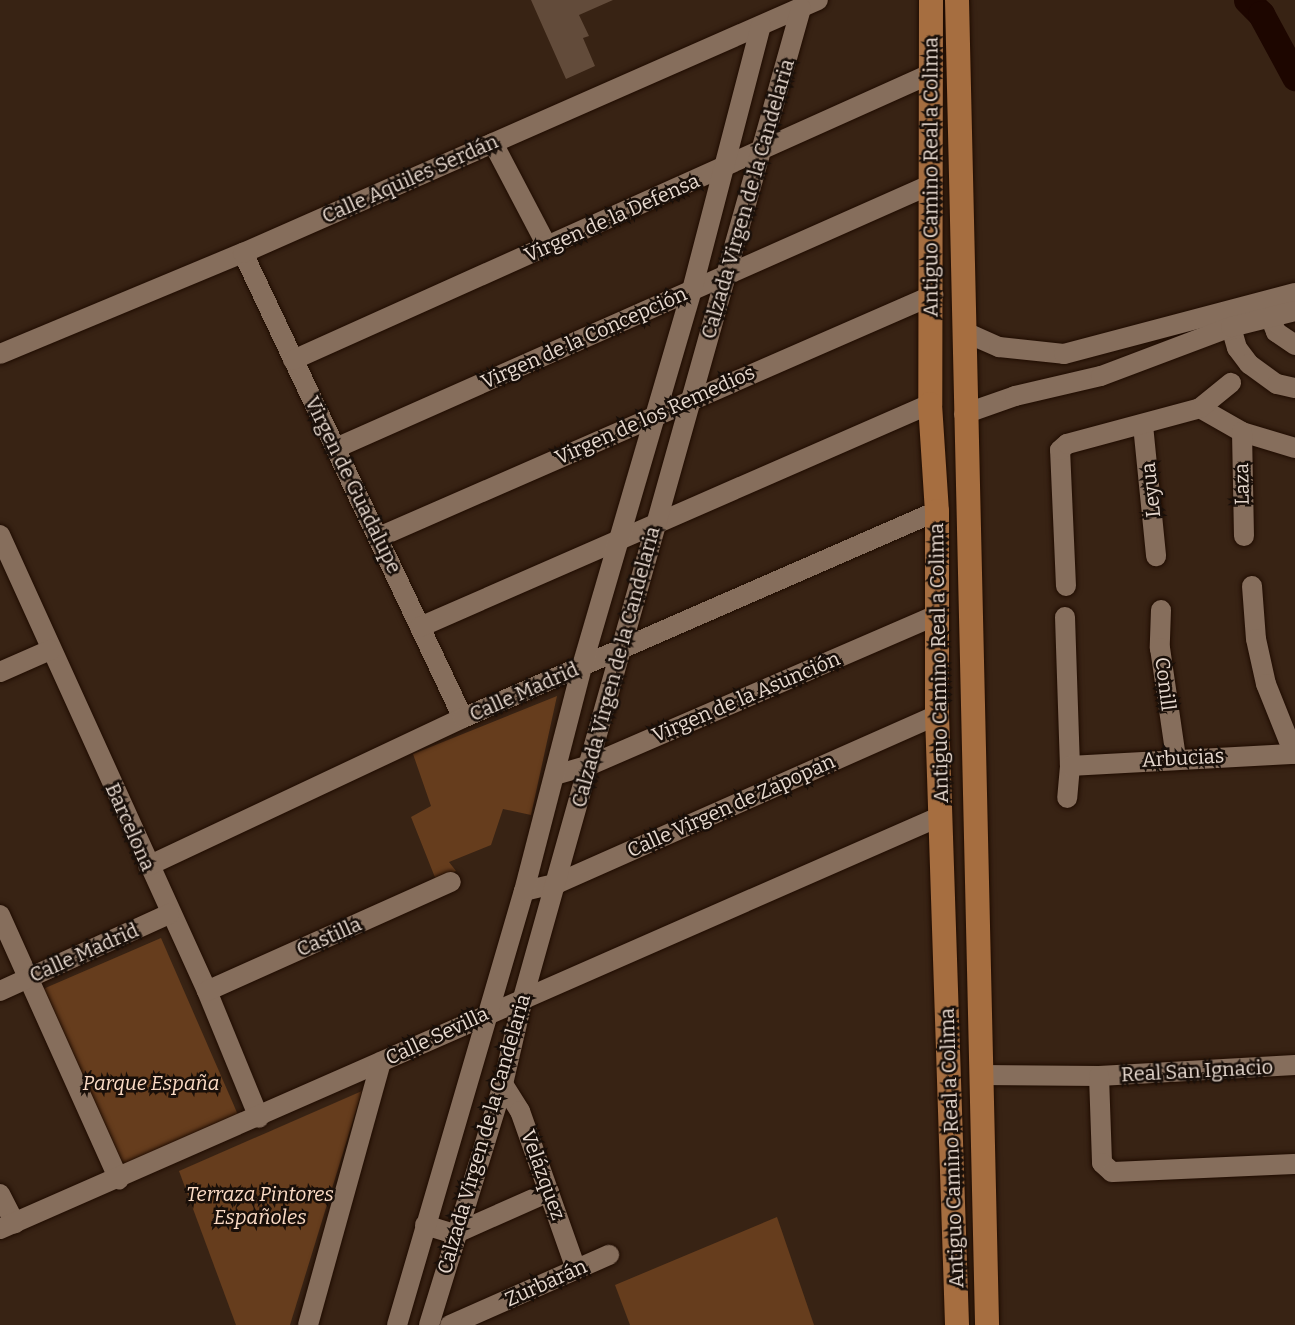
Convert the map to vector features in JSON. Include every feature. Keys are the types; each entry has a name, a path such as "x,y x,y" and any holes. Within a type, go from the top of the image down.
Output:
{"main road":[{"name":"Antiguo Camino Real a Colima","path":"931,0 933,296 930,404 937,511 937,715 957,1325"},
{"name":"Antiguo Camino Real a Colima","path":"957,0 967,333 964,414 987,1325"},
{"path":"960,113 966,0"}],"street":[{"name":"Calle Aquiles Serdán","path":"0,354 243,253 809,4"},
{"name":"Calzada Virgen de la Candelaria","path":"429,1325 454,1234 502,1084 523,998 558,883 654,525 692,398 760,152 809,4"},
{"name":"Calzada Virgen de la Candelaria","path":"397,1325 485,1014 524,891 582,666 692,290 720,171 760,26"},
{"name":"Virgen de la Defensa","path":"293,360 720,171 930,74"},
{"path":"493,143 547,246"},
{"name":"Virgen de la Concepción","path":"336,448 692,290 726,278 932,184"},
{"name":"Virgen de Guadalupe","path":"243,253 379,537 462,718"},
{"path":"964,414 1015,396 1101,376 1231,327 1267,310 1295,292"},
{"name":"Virgen de los Remedios","path":"379,537 692,398 933,296"},
{"path":"967,333 999,347 1064,354 1146,333 1267,310 1295,311"},
{"path":"1267,310 1284,340 1295,345"},
{"path":"1231,327 1238,348 1249,364 1277,384 1295,388"},
{"path":"1146,333 1155,356"},
{"path":"1066,586 1060,450 1067,444 1200,408 1231,383"},
{"path":"420,627 930,404"},
{"path":"1200,408 1242,432 1295,448"},
{"name":"Leyua","path":"1143,425 1156,556"},
{"name":"Laza","path":"1242,432 1244,536"},
{"name":"Calle Madrid","path":"148,866 462,718 937,511"},
{"name":"Barcelona","path":"0,536 169,914 207,991 259,1118"},
{"path":"1252,586 1256,639 1266,684 1294,754"},
{"name":"Conill","path":"1161,610 1160,648 1176,758"},
{"name":"Virgen de la Asunción","path":"555,775 590,765 936,615"},
{"path":"1065,617 1070,766 1067,798"},
{"path":"0,672 50,650"},
{"name":"Calle Virgen de Zapopan","path":"524,891 558,883 937,715"},
{"name":"Arbucias","path":"1070,766 1176,758 1294,754"},
{"name":"Calle Sevilla","path":"8,1226 119,1180 485,1014 941,816"},
{"name":"Castilla","path":"207,991 451,882"},
{"name":"Calle Madrid","path":"0,991 169,914"},
{"path":"0,915 119,1180"},
{"path":"308,1325 381,1062"},
{"name":"Real San Ignacio","path":"981,1075 1099,1076 1295,1065"},
{"name":"Real San Ignacio","path":"1099,1076 1102,1163 1112,1172 1295,1164"},
{"name":"Velázquez","path":"502,1084 520,1111 576,1269"},
{"path":"425,1226 454,1234 549,1192"},
{"path":"0,1194 8,1226"},
{"name":"Zurbarán","path":"450,1325 609,1255"}],"green space":[{"path":"557,696 531,815 503,809 491,845 449,862 456,871 436,880 411,817 431,806 413,754"},
{"name":"Parque España","path":"161,938 242,1124 115,1178 43,989"},
{"name":"Terraza Pintores Españoles","path":"362,1091 290,1325 236,1325 179,1171"},
{"path":"777,1217 814,1325 630,1325 615,1285"}],"building":[{"path":"531,0 613,0 579,15 589,36 583,38 595,66 566,79"}],"waterway":[{"path":"1247,0 1261,14 1295,77"}]}
